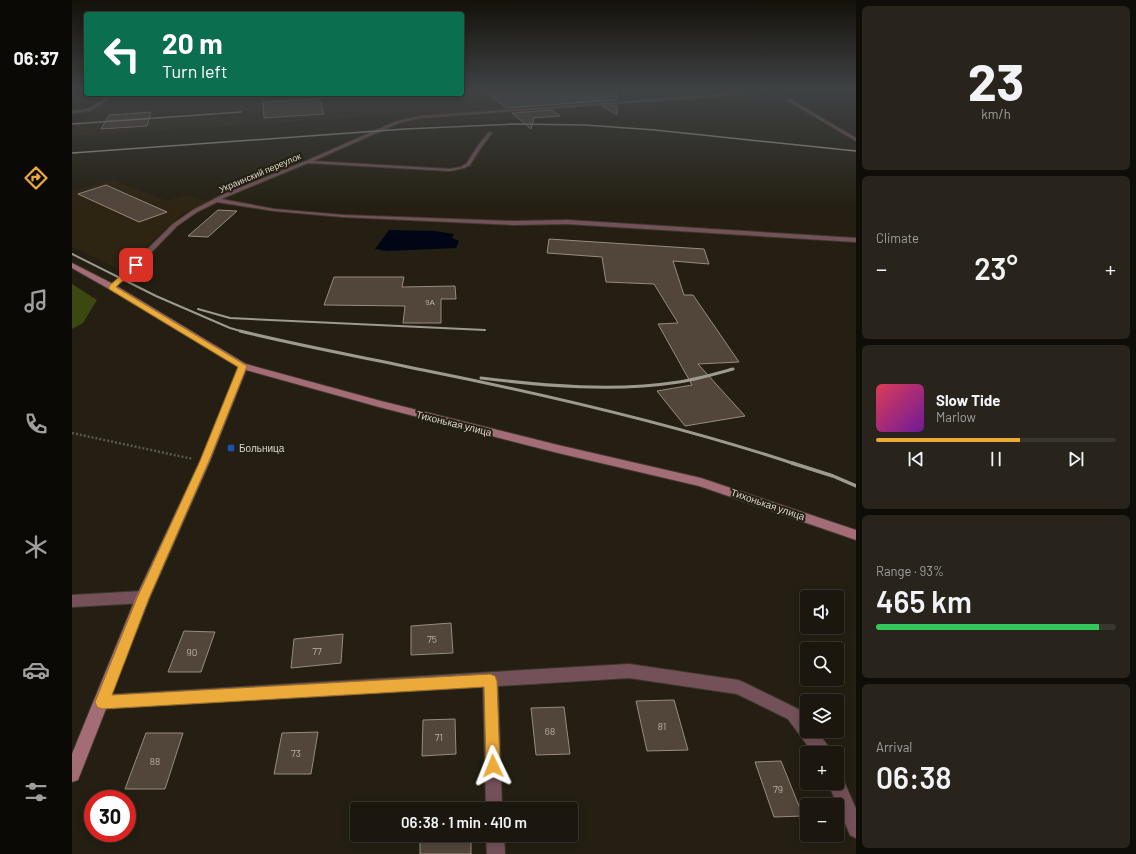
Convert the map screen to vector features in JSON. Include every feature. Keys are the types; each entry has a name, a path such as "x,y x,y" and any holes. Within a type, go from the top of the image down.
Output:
{"street":[{"path":"837,129 856,140"},
{"name":"Тихонькая улица","path":"72,265 112,287 243,366 379,404 558,449 701,482 856,535"},
{"path":"72,774 143,598 204,461 243,366"},
{"path":"72,601 143,598"},
{"path":"102,702 490,681 629,671 738,687 793,714 818,746"},
{"path":"490,681 494,802"},
{"path":"839,790 856,830"},
{"path":"495,842 496,854"}],"lane":[{"name":"Украинский переулок","path":"112,287 175,225 195,211 215,200 382,129"},
{"path":"307,162 450,170 464,168 470,162 478,147 486,140 490,133"},
{"path":"215,200 274,210 343,216 513,223 567,222 856,240"}],"path":[{"path":"72,433 204,461"}],"shaded area":[{"path":"72,129 183,129 72,136"},
{"path":"113,180 167,201 186,195 208,201 184,213 120,270 72,247 72,190"}],"green space":[{"path":"72,284 97,300 83,323 72,329"}],"water":[{"path":"389,230 435,231 454,234 452,238 459,241 456,248 388,251 375,249"}],"building":[{"path":"106,185 167,212 139,222 78,194"},
{"path":"218,210 237,211 208,237 188,236"},
{"path":"549,239 704,249 709,264 673,261 684,295 693,295 739,362 698,364 745,416 685,426 657,391 692,385 658,324 678,323 654,284 606,282 602,257 547,253"},
{"path":"334,277 404,277 402,287 455,286 456,299 441,299 441,323 403,323 405,306 324,305"},
{"path":"451,623 453,653 411,655 411,626"},
{"path":"184,631 215,632 201,672 168,672"},
{"path":"343,634 341,663 291,668 294,639"},
{"path":"674,700 688,750 647,751 636,701"},
{"path":"564,707 570,754 536,755 531,708"},
{"path":"455,719 456,754 422,756 423,720"},
{"path":"318,732 311,774 274,774 282,733"},
{"path":"146,733 183,733 165,789 125,789"},
{"path":"781,761 800,808 800,816 774,817 755,762"},
{"path":"420,842 471,842 471,854 420,854"}],"railway":[{"path":"72,153 408,129"},
{"path":"639,129 856,151"},
{"path":"72,254 156,296 230,328 243,332"},
{"path":"198,309 230,318 485,330"},
{"path":"243,332 610,411 703,436 795,464"},
{"path":"481,378 580,387 630,387 679,382 733,369"},
{"path":"792,463 833,476 856,486"}],"place":[{"name":"Больница","path":"231,448"}],"route":[{"path":"136,265 112,287 243,366 204,461 143,598 102,702 490,681 493,766"}]}
